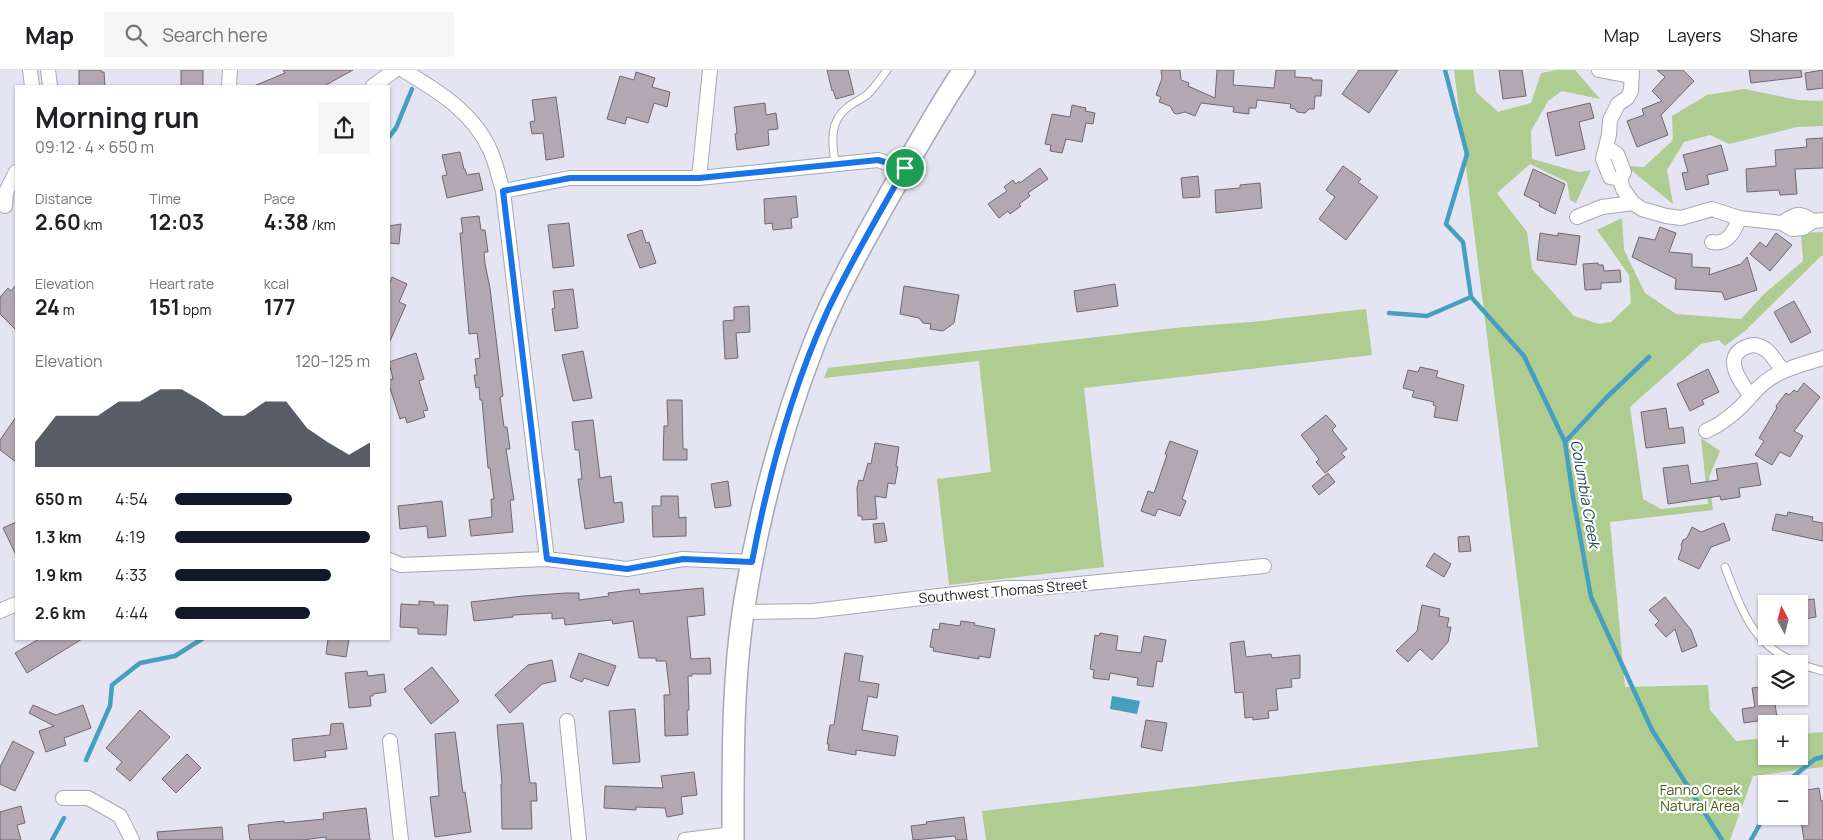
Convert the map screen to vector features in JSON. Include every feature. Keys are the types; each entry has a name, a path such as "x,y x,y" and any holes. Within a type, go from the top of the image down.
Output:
{"main road":[{"path":"733,837 733,742 743,612 758,527 789,412 828,311 905,168 964,70"}],"street":[{"path":"30,70 32,85"},
{"path":"48,70 50,85"},
{"path":"229,85 230,70"},
{"path":"374,85 395,70"},
{"path":"403,70 440,92 471,120 490,150 503,191 547,559"},
{"path":"699,178 710,70"},
{"path":"1599,70 1631,73 1631,91 1613,111 1603,159 1610,177 1620,179 1623,189 1633,203 1642,209 1681,218 1712,209 1738,218 1782,222 1793,215 1804,215 1818,220"},
{"path":"503,191 570,178 699,178 878,160 905,168"},
{"path":"7,207 6,192 15,174"},
{"path":"1577,217 1602,207 1633,203"},
{"path":"1712,242 1718,243 1728,238 1734,232 1738,218"},
{"path":"1751,396 1734,369 1734,357 1737,351 1750,345 1764,348 1782,370"},
{"path":"1706,431 1720,424 1741,407 1758,386 1771,376 1782,370 1823,358"},
{"path":"390,560 401,565 547,559 627,569 683,559 752,562"},
{"name":"Southwest Thomas Street","path":"743,612 813,611 1006,588 1038,588 1264,566"},
{"path":"0,611 15,604"},
{"path":"567,721 579,840"},
{"path":"390,741 401,840"},
{"path":"63,798 88,798 120,816 132,840"},
{"path":"685,840 733,837"}],"lane":[{"path":"835,163 832,140 833,127 838,116 848,106 869,93 888,70"},
{"path":"1725,567 1751,627 1762,641 1785,657 1823,671"}],"green space":[{"name":"Fanno Creek Natural Area","path":"1454,70 1473,70 1476,92 1498,112 1531,103 1541,73 1557,70 1575,70 1600,99 1562,91 1548,101 1531,131 1532,159 1579,172 1591,170 1576,203 1570,200 1567,182 1530,164 1497,193 1527,232 1532,269 1574,316 1599,324 1611,322 1631,303 1629,275 1597,230 1622,218 1624,250 1645,293 1676,314 1741,319 1763,295 1803,261 1801,233 1823,232 1823,255 1746,330 1725,346 1719,340 1701,344 1630,407 1643,499 1661,509 1708,504 1701,438 1720,451 1709,477 1713,510 1610,522 1625,687 1708,685 1710,710 1736,741 1758,739 1758,765 1808,765 1808,733 1823,732 1823,767 1753,776 1730,840 986,840 982,811 1538,747"},
{"path":"1744,89 1798,100 1823,101 1823,126 1797,127 1729,144 1710,135 1684,142 1667,170 1673,204 1626,166 1644,167 1673,140 1672,116 1707,95"},
{"path":"1366,309 1372,355 1084,388 1104,567 949,585 937,479 991,472 979,361 824,378 828,368 1184,327 1251,322"}],"water":[{"path":"1112,696 1140,701 1137,714 1110,709"}],"building":[{"path":"79,70 101,70 101,72 104,72 105,85 79,85"},
{"path":"181,70 203,70 203,85 181,85"},
{"path":"283,70 353,70 326,85 256,85 285,73"},
{"path":"827,70 848,70 854,94 836,99"},
{"path":"1161,70 1180,70 1181,80 1189,83 1188,86 1215,98 1217,70 1234,70 1233,85 1274,88 1276,70 1295,70 1295,77 1322,80 1321,96 1315,96 1314,109 1309,109 1305,113 1297,112 1295,109 1290,108 1291,104 1257,100 1256,108 1249,108 1249,114 1233,112 1234,107 1201,103 1195,116 1185,112 1177,114 1174,113 1170,106 1159,102 1161,97 1156,95 1162,78"},
{"path":"1359,70 1398,70 1369,113 1342,94"},
{"path":"1499,70 1522,70 1526,96 1503,99"},
{"path":"1657,70 1683,70 1694,81 1661,115 1668,135 1637,147 1627,121 1644,115 1642,109 1662,101 1652,91 1665,77"},
{"path":"1749,70 1801,70 1802,77 1751,83"},
{"path":"1823,70 1823,88 1807,90 1805,73"},
{"path":"636,72 655,78 652,87 670,92 667,107 654,103 648,123 627,117 625,124 607,119 620,76 634,80"},
{"path":"556,97 564,157 546,160 543,133 532,134 530,122 535,121 532,100"},
{"path":"765,103 766,115 776,113 778,129 768,130 769,145 737,150 734,107"},
{"path":"1590,103 1594,118 1579,122 1585,149 1556,156 1547,113"},
{"path":"1072,105 1086,108 1085,111 1095,113 1093,124 1086,123 1082,142 1066,139 1062,153 1050,151 1051,145 1045,144 1052,114 1070,117"},
{"path":"1823,138 1823,168 1795,169 1797,194 1780,195 1779,190 1747,192 1746,169 1776,166 1775,150 1807,147 1806,139"},
{"path":"1721,145 1728,170 1707,175 1709,184 1686,190 1682,173 1688,172 1683,155"},
{"path":"460,152 467,175 479,173 483,190 447,198 442,176 447,175 442,155"},
{"path":"1343,166 1361,179 1358,182 1378,197 1346,240 1319,219 1335,197 1326,190"},
{"path":"1040,168 1048,179 1028,193 1030,196 1019,204 1021,206 1010,214 1008,211 999,218 988,204 1007,191 1004,187 1013,180 1016,184 1019,181 1020,183"},
{"path":"1533,169 1565,184 1555,214 1539,206 1540,203 1524,195"},
{"path":"1198,176 1200,197 1183,198 1181,178"},
{"path":"1260,183 1262,208 1216,213 1215,190 1240,188 1240,185"},
{"path":"796,196 798,217 791,219 792,228 773,230 772,223 765,224 764,199"},
{"path":"479,216 481,230 485,230 488,252 484,252 485,264 490,288 503,396 500,397 504,427 507,427 510,449 506,449 514,500 510,500 513,532 471,536 469,520 492,517 491,499 494,499 490,468 488,468 482,400 480,400 479,387 476,388 474,375 477,375 475,359 480,358 477,333 469,334 460,233 463,233 461,218"},
{"path":"569,223 574,266 553,268 548,225"},
{"path":"401,224 399,244 390,243 390,226"},
{"path":"1660,227 1676,233 1669,252 1692,254 1692,267 1710,268 1709,275 1741,264 1747,257 1757,290 1725,300 1722,292 1675,289 1676,279 1632,257 1639,237 1655,240"},
{"path":"642,230 646,243 649,242 656,263 640,268 627,235"},
{"path":"1540,233 1558,236 1558,233 1580,236 1576,265 1537,260"},
{"path":"1776,233 1792,245 1770,271 1750,254 1760,242 1766,247"},
{"path":"1598,263 1598,265 1603,265 1604,271 1620,270 1621,282 1601,283 1601,289 1585,290 1583,264"},
{"path":"392,277 407,284 399,302 406,305 390,341 390,282"},
{"path":"1115,284 1118,306 1077,312 1074,291"},
{"path":"15,286 15,329 0,314 0,297 8,288 11,291"},
{"path":"904,286 959,295 954,323 943,331 930,329 931,324 923,323 919,318 900,314"},
{"path":"573,289 578,328 555,331 552,309 555,308 553,291"},
{"path":"1794,301 1811,332 1791,343 1774,312"},
{"path":"749,306 750,332 736,333 738,358 725,359 723,321 734,320 734,307"},
{"path":"583,351 592,398 573,401 562,355"},
{"path":"416,353 424,379 419,381 428,410 423,411 425,417 407,423 405,417 400,419 390,388 390,380 393,379 390,362"},
{"path":"1420,367 1438,371 1436,377 1464,385 1457,421 1434,417 1436,406 1433,405 1434,402 1412,397 1414,391 1403,388 1408,370 1418,372"},
{"path":"1708,369 1719,392 1702,400 1704,404 1690,411 1677,384"},
{"path":"1804,383 1820,397 1794,431 1803,436 1790,457 1780,452 1772,465 1755,455 1764,441 1759,438 1777,408 1776,406 1786,393 1789,395 1794,390 1797,392"},
{"path":"667,400 682,400 683,449 687,449 687,460 663,460 664,426 668,426"},
{"path":"1666,408 1669,429 1683,427 1685,443 1646,448 1641,412"},
{"path":"1326,415 1336,426 1332,430 1347,449 1341,453 1345,457 1325,473 1316,462 1319,459 1301,435"},
{"path":"15,418 15,461 0,450 0,440"},
{"path":"593,420 600,478 611,476 614,503 622,502 624,522 585,529 578,479 582,479 579,450 575,450 572,422"},
{"path":"1170,441 1198,451 1182,499 1186,501 1180,516 1158,509 1155,516 1141,511 1148,491 1154,493"},
{"path":"875,443 899,447 896,466 898,467 895,484 888,483 886,498 875,496 877,519 862,520 862,516 858,516 857,488 859,480 863,481 868,463 871,464"},
{"path":"1757,463 1761,485 1739,488 1740,497 1721,500 1720,496 1668,504 1663,468 1688,465 1691,484 1718,480 1716,469"},
{"path":"1328,473 1335,482 1319,495 1312,486"},
{"path":"728,481 731,506 715,508 711,484"},
{"path":"661,496 678,496 679,518 686,517 686,536 653,537 652,506 661,506"},
{"path":"442,501 446,536 428,538 427,526 400,529 398,506"},
{"path":"1788,512 1813,517 1812,521 1823,523 1823,541 1772,530 1776,514 1787,516"},
{"path":"15,522 15,553 3,528"},
{"path":"884,523 887,541 875,543 873,524"},
{"path":"1724,523 1730,540 1711,547 1699,569 1678,559 1683,540 1687,538 1692,527 1701,532"},
{"path":"1469,536 1471,551 1459,552 1458,537"},
{"path":"1434,553 1451,564 1444,577 1426,566"},
{"path":"703,588 705,615 687,617 691,659 710,658 711,674 692,674 692,676 688,676 688,735 665,736 664,695 670,695 666,661 656,661 656,658 639,658 633,621 613,624 612,620 565,625 564,618 552,619 552,613 513,615 513,617 474,621 471,602 566,593 579,593 579,600 609,596 608,593 639,589 640,594"},
{"path":"1665,597 1691,630 1697,646 1682,652 1675,629 1666,637 1655,625 1659,621 1649,610"},
{"path":"1814,599 1816,617 1808,618 1808,600"},
{"path":"419,601 434,602 434,605 448,605 446,635 418,634 418,628 400,627 401,604 419,605"},
{"path":"1422,605 1440,609 1439,616 1449,618 1447,627 1451,627 1448,642 1432,660 1420,649 1408,662 1396,651 1417,631"},
{"path":"961,621 995,629 990,658 979,656 979,659 933,651 934,648 930,647 933,629 939,630 940,623 960,626"},
{"path":"1100,633 1118,636 1116,650 1141,653 1144,636 1166,640 1162,662 1157,661 1153,687 1137,685 1138,678 1110,673 1109,680 1093,678 1094,670 1090,669 1095,635 1099,636"},
{"path":"37,640 80,640 27,673 15,653"},
{"path":"328,640 349,640 346,657 326,654"},
{"path":"1244,641 1246,657 1271,654 1272,658 1300,655 1300,678 1291,679 1292,687 1276,689 1278,710 1268,711 1269,718 1253,720 1253,717 1245,718 1243,692 1235,693 1230,643"},
{"path":"579,653 616,666 608,686 584,678 582,682 570,677"},
{"path":"845,653 863,656 859,681 879,684 877,698 868,696 862,730 898,736 895,756 856,750 856,755 828,750 830,725 834,725"},
{"path":"552,660 556,681 542,684 510,713 495,695 528,665"},
{"path":"432,667 459,701 431,724 404,689"},
{"path":"367,671 368,676 384,674 386,692 370,696 371,706 349,708 345,673"},
{"path":"1758,687 1758,705 1775,705 1777,715 1758,715 1758,721 1744,723 1742,709 1755,707 1752,688"},
{"path":"33,705 56,715 83,705 91,728 64,738 66,745 46,752 39,731 54,726 29,713"},
{"path":"635,709 640,762 613,764 609,711"},
{"path":"140,710 170,737 130,781 116,769 122,762 106,748"},
{"path":"1146,720 1167,723 1162,751 1141,747"},
{"path":"343,723 347,749 325,751 326,757 294,761 292,739 330,735 331,724"},
{"path":"523,723 530,783 536,783 537,801 531,801 532,829 502,829 502,784 497,725"},
{"path":"455,732 463,793 465,792 471,832 435,837 430,797 439,796 435,734"},
{"path":"13,741 34,752 15,791 0,784 0,767"},
{"path":"187,754 201,768 176,793 162,779"},
{"path":"694,772 697,795 681,797 683,814 667,817 665,808 636,807 636,810 604,808 605,786 663,788 661,776"},
{"path":"1819,788 1821,801 1823,801 1823,840 1804,840 1802,825 1808,825 1808,790"},
{"path":"21,806 25,823 17,825 21,840 0,840 0,812"},
{"path":"366,808 370,840 326,840 326,837 302,840 250,840 248,825 324,819 323,813"},
{"path":"964,817 967,840 956,840 955,836 913,840 911,826"},
{"path":"222,827 223,840 158,840 157,832"}],"waterway":[{"name":"Columbia Creek","path":"1445,70 1467,154 1446,224 1463,242 1471,297 1524,356 1565,442 1591,597 1652,730 1722,840"},
{"path":"390,136 396,128 412,89"},
{"path":"1389,313 1427,316 1471,297"},
{"path":"1565,442 1606,398 1649,357"},
{"path":"86,760 110,706 112,685 140,663 175,656 200,640"},
{"path":"1795,775 1815,759 1823,757"},
{"path":"52,840 64,818"},
{"path":"1751,840 1759,825"}],"route":[{"path":"878,160 905,168 860,249 828,311 814,344 789,412 758,527 752,562 683,559 627,569 547,559 503,191 570,178 699,178 878,160"}]}
